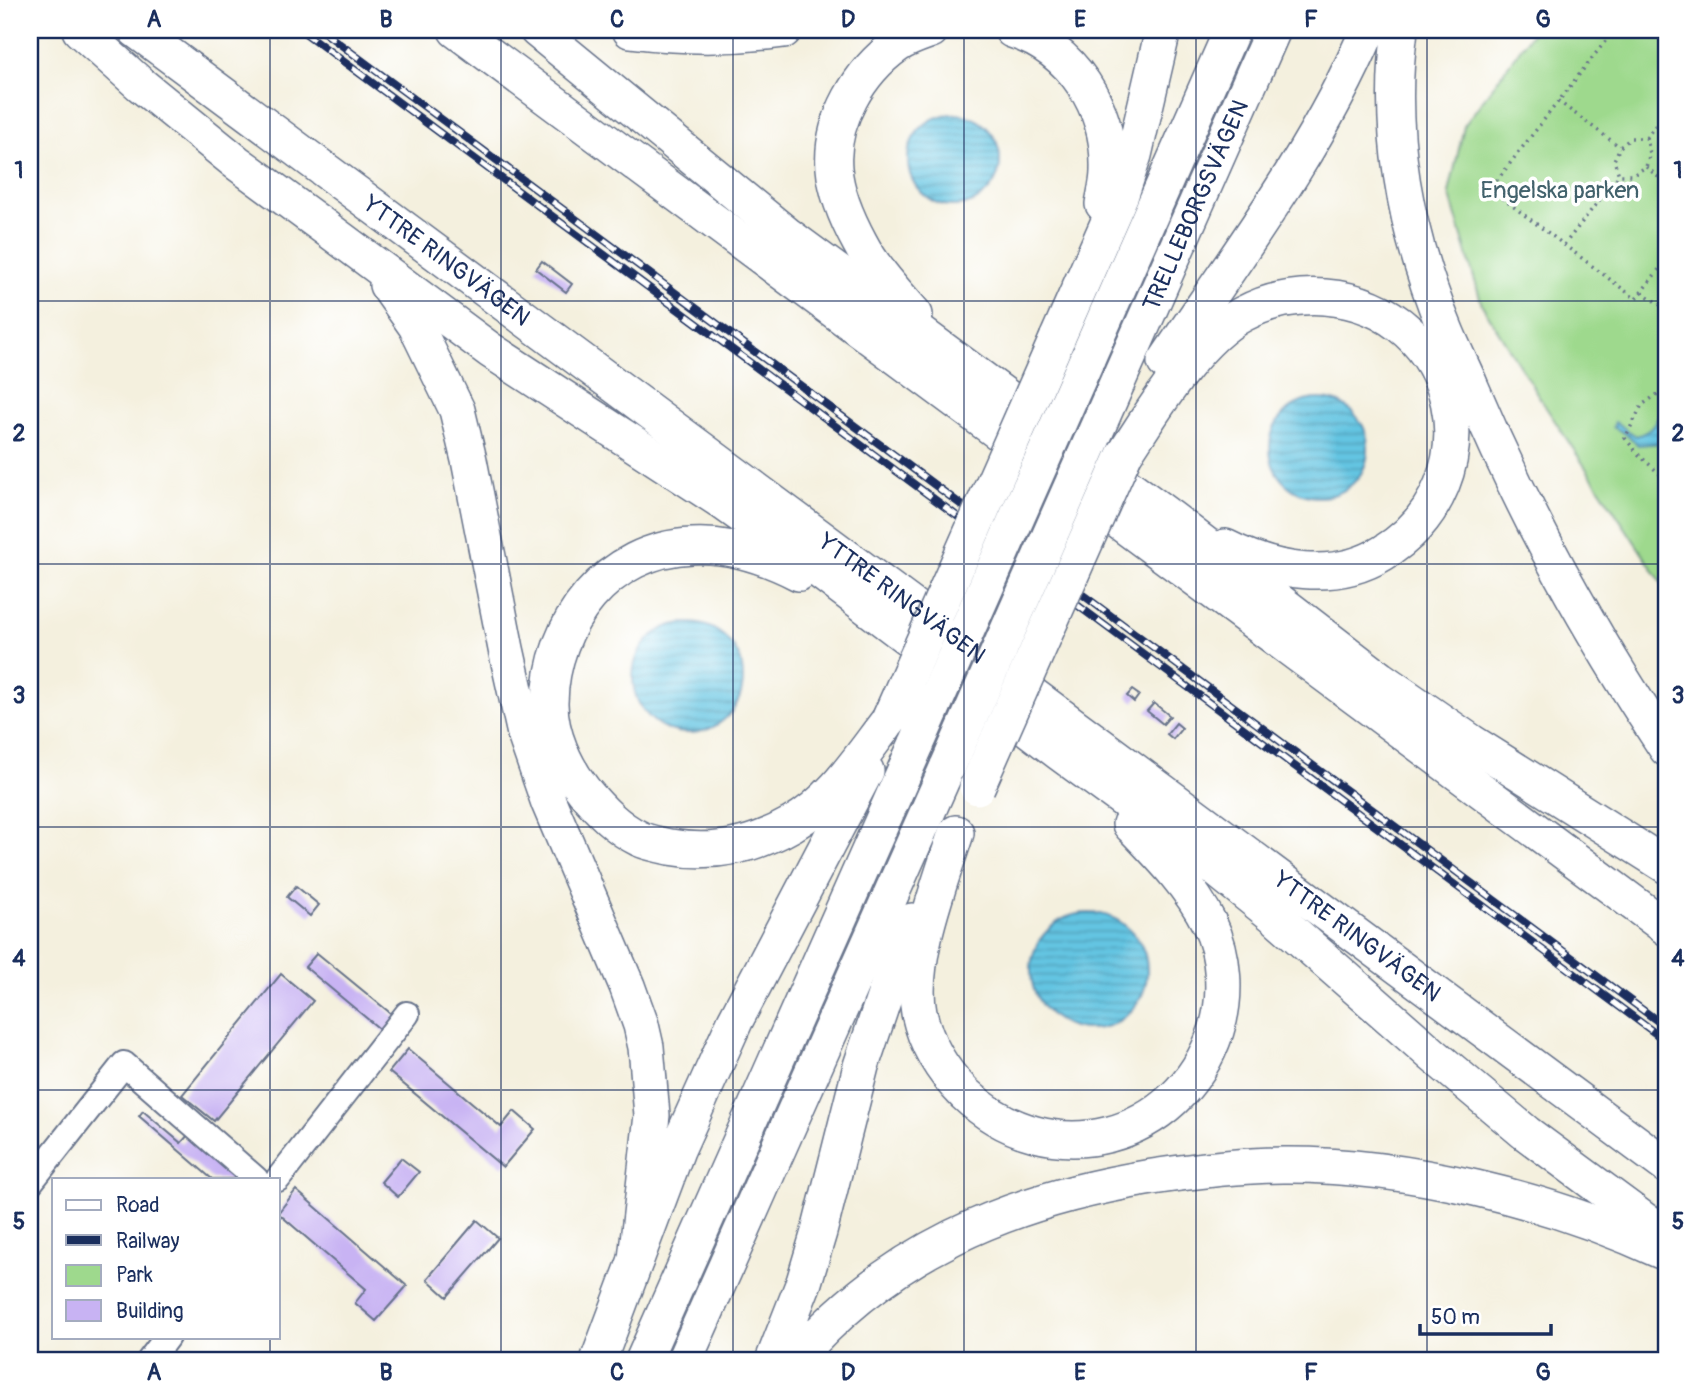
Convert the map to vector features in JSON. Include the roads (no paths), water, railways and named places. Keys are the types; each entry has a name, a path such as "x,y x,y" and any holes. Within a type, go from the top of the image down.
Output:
{"highway":[{"path":"80,30 140,85 236,162 490,350 718,498 1195,852 1277,918 1525,1133 1667,1237"},
{"name":"YTTRE RINGVÄGEN","path":"136,30 1667,1166"},
{"path":"456,30 1667,928"},
{"path":"537,30 786,234 1172,519 1380,679 1471,742 1667,866"},
{"path":"630,30 673,36 702,36 784,30"},
{"path":"931,30 898,44 863,78 853,92 840,123 834,165 836,183 860,245 895,293 957,362"},
{"path":"1012,30 1045,45 1065,60 1086,85 1100,117 1108,172 1096,247"},
{"path":"598,1361 677,1150 735,1021 824,853 889,720 1121,194 1163,30"},
{"name":"TRELLEBORGSVÄGEN","path":"643,1361 1232,30"},
{"name":"TRELLEBORGSVÄGEN","path":"1139,397 1273,30"},
{"path":"684,1361 948,766 1139,397 1276,201 1348,75 1368,30"},
{"path":"1399,30 1394,101 1395,134 1403,190 1429,285 1445,330 1495,446 1534,526 1597,642 1667,749"},
{"path":"334,234 384,281 398,300 416,326 457,410 526,734 549,803 628,985 641,1025 652,1115 636,1259"},
{"path":"773,1361 808,1269 861,1066 890,979 922,897 956,833 1124,455 1139,397 1242,314 1275,301 1311,296 1345,299 1364,304 1401,326 1432,362 1446,390 1452,410 1450,459 1440,491 1411,534 1362,565 1325,571 1282,567 1232,551 1172,519"},
{"path":"889,720 832,792 811,813 772,835 728,849 708,851 678,848 640,839 601,812 565,762 557,742 550,704 555,662 561,642 581,604 616,572 652,554 675,548 719,548 771,559 893,627"},
{"path":"956,833 934,901 917,978 919,1012 933,1055 950,1079 976,1104 994,1117 1025,1131 1054,1138 1084,1139 1131,1127 1152,1117 1180,1094 1196,1074 1210,1049 1219,1021 1224,991 1217,948 1210,925 1193,896 1172,869 1060,753"},
{"path":"794,1361 848,1307 895,1270 940,1243 1002,1214 1045,1200 1098,1186 1195,1172 1283,1165 1365,1169 1420,1178 1498,1193 1585,1219 1667,1253"}],"street":[{"path":"279,1178 407,1014"},
{"path":"30,1183 124,1064 255,1178"},
{"path":"149,1361 166,1338"}],"water":[{"path":"954,114 971,118 986,128 996,143 1000,160 996,177 986,192 971,202 954,206 937,202 922,192 912,177 908,160 912,143 922,128 937,118"},
{"path":"1319,399 1338,403 1353,414 1364,429 1368,448 1364,467 1353,482 1338,493 1319,497 1300,493 1285,482 1274,467 1270,448 1274,429 1285,414 1300,403"},
{"path":"1667,400 1667,438 1662,443 1638,445 1628,435 1613,427 1615,422 1636,436 1643,434 1656,422"},
{"path":"688,623 709,627 727,639 739,657 743,678 739,699 727,717 709,729 688,733 667,729 649,717 637,699 633,678 637,657 649,639 667,627"},
{"path":"1089,913 1111,918 1130,930 1142,949 1147,971 1142,993 1130,1012 1111,1024 1089,1029 1067,1024 1048,1012 1036,993 1031,971 1036,949 1048,930 1067,918"}],"railway":[{"path":"301,30 1667,1042"},
{"path":"321,30 1667,1028"}],"park label":[{"name":"Engelska parken","path":"1560,190"}]}
